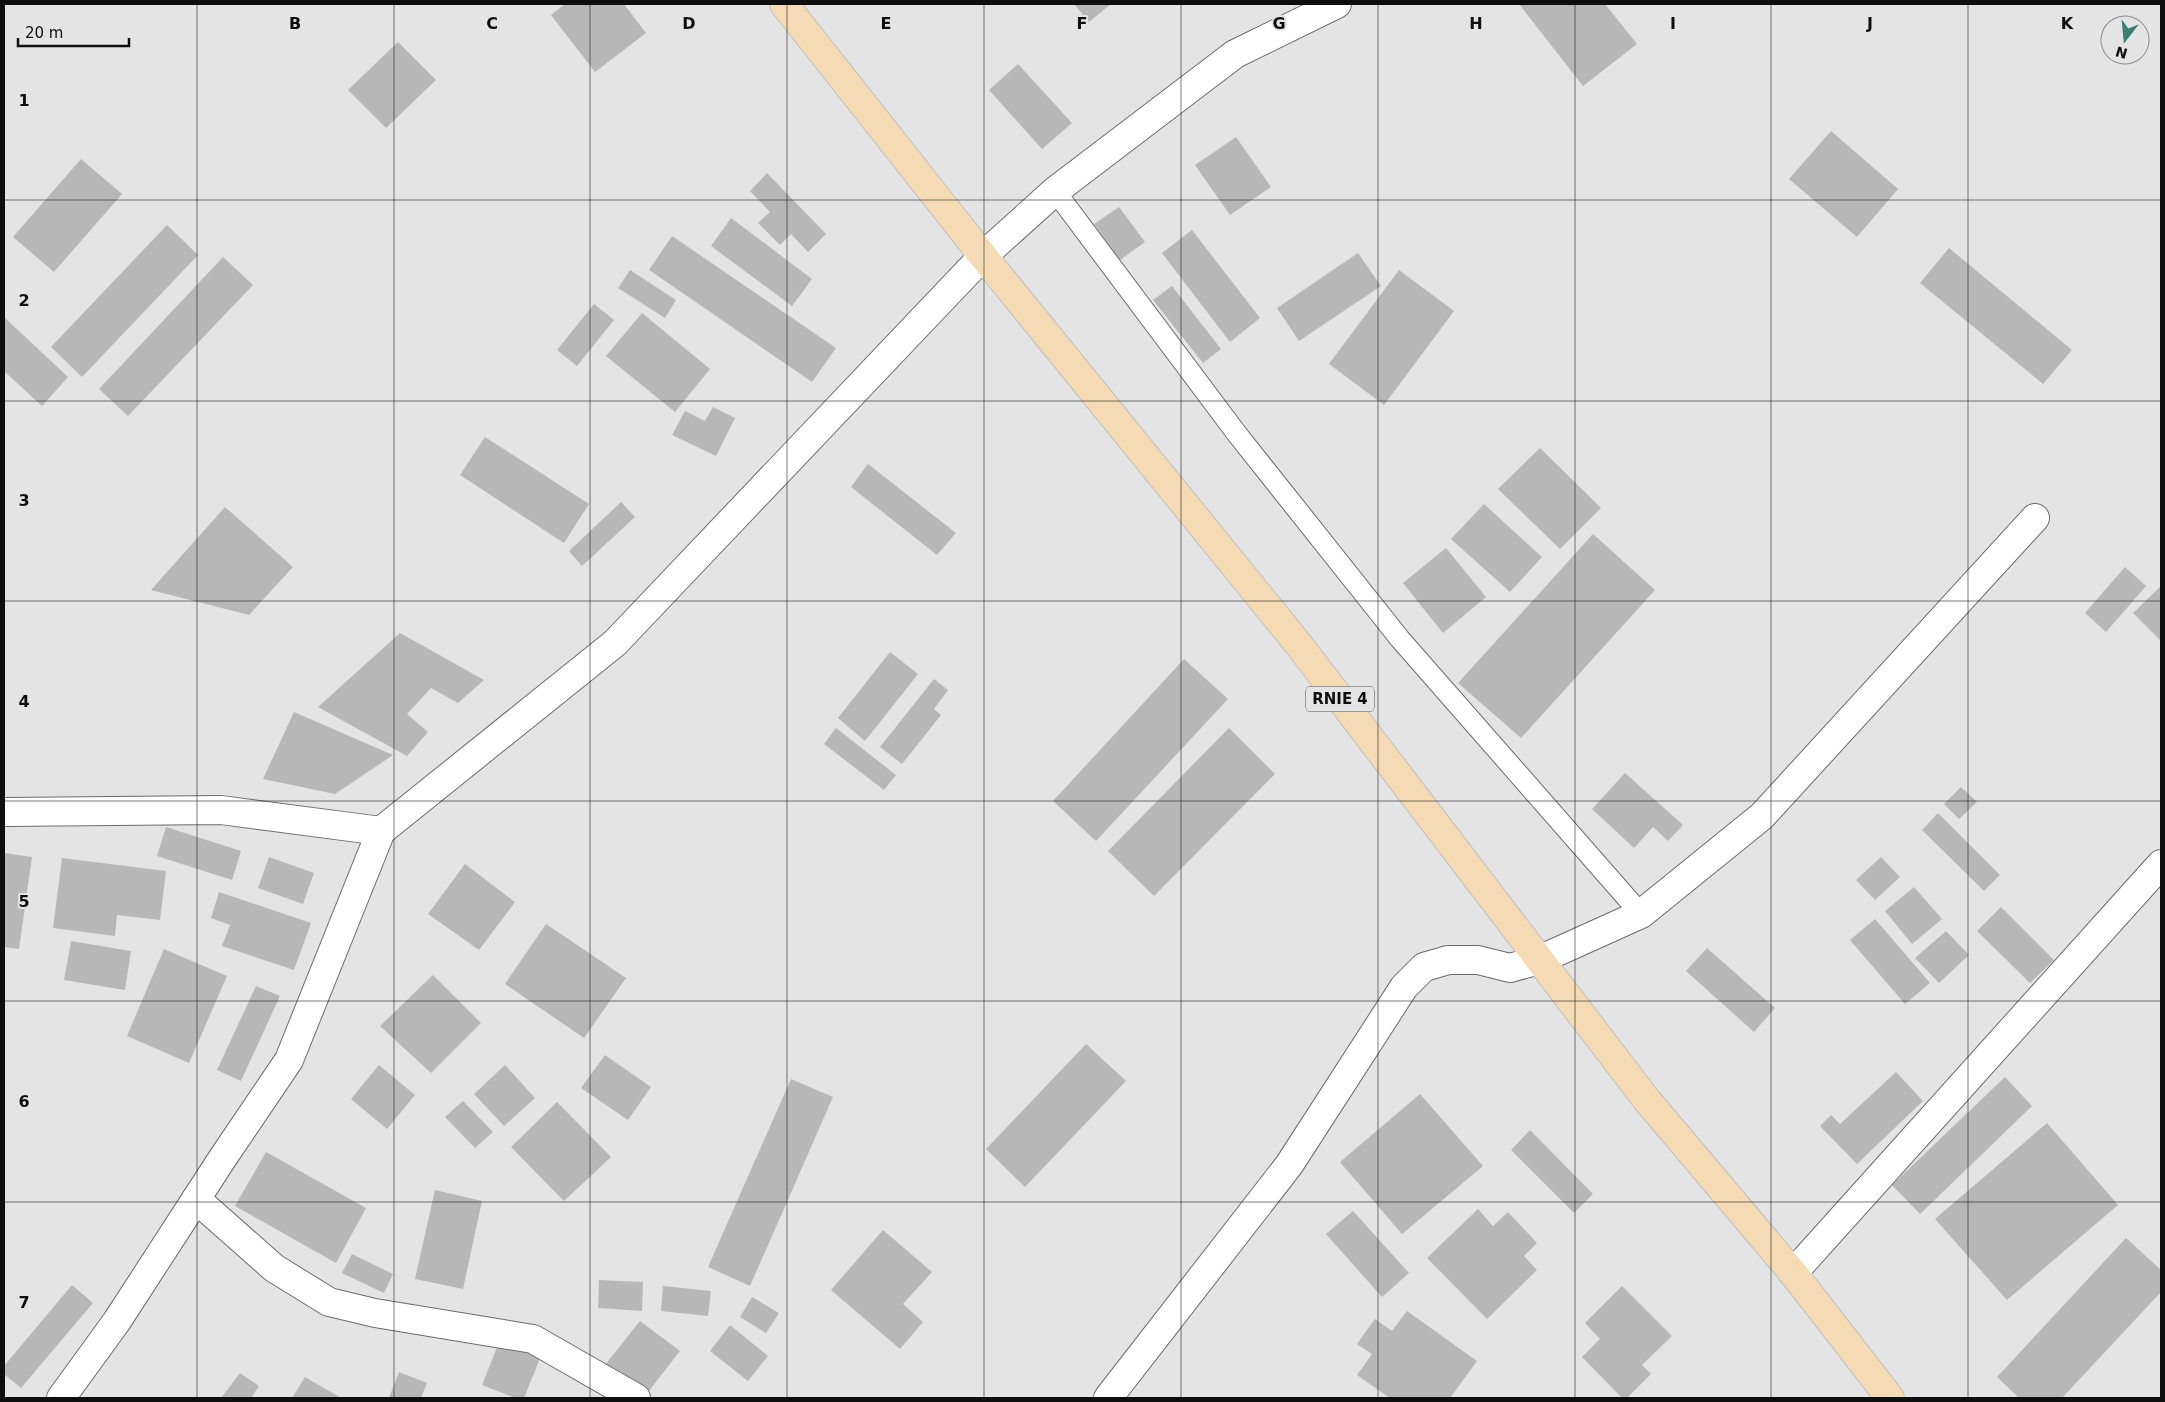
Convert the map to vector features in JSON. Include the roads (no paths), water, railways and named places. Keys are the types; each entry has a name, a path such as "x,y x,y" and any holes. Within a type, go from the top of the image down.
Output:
{"main road":[{"name":"RNIE 4","path":"784,4 983,256 1299,645 1646,1099 1793,1273 1890,1398"}],"street":[{"path":"61,1398 117,1321 289,1060 380,831 615,643 983,256 1055,191 1235,54 1337,4"},
{"path":"1108,1398 1289,1165 1404,987 1424,968 1448,960 1478,960 1510,968 1538,960 1641,914 1762,816 2035,518"},
{"path":"4,812 221,810 380,831"},
{"path":"1793,1273 2161,864"},
{"path":"196,1199 274,1268 329,1302 375,1313 533,1339 636,1398"}],"lane":[{"path":"1055,191 1237,434 1400,639 1641,914"}]}
